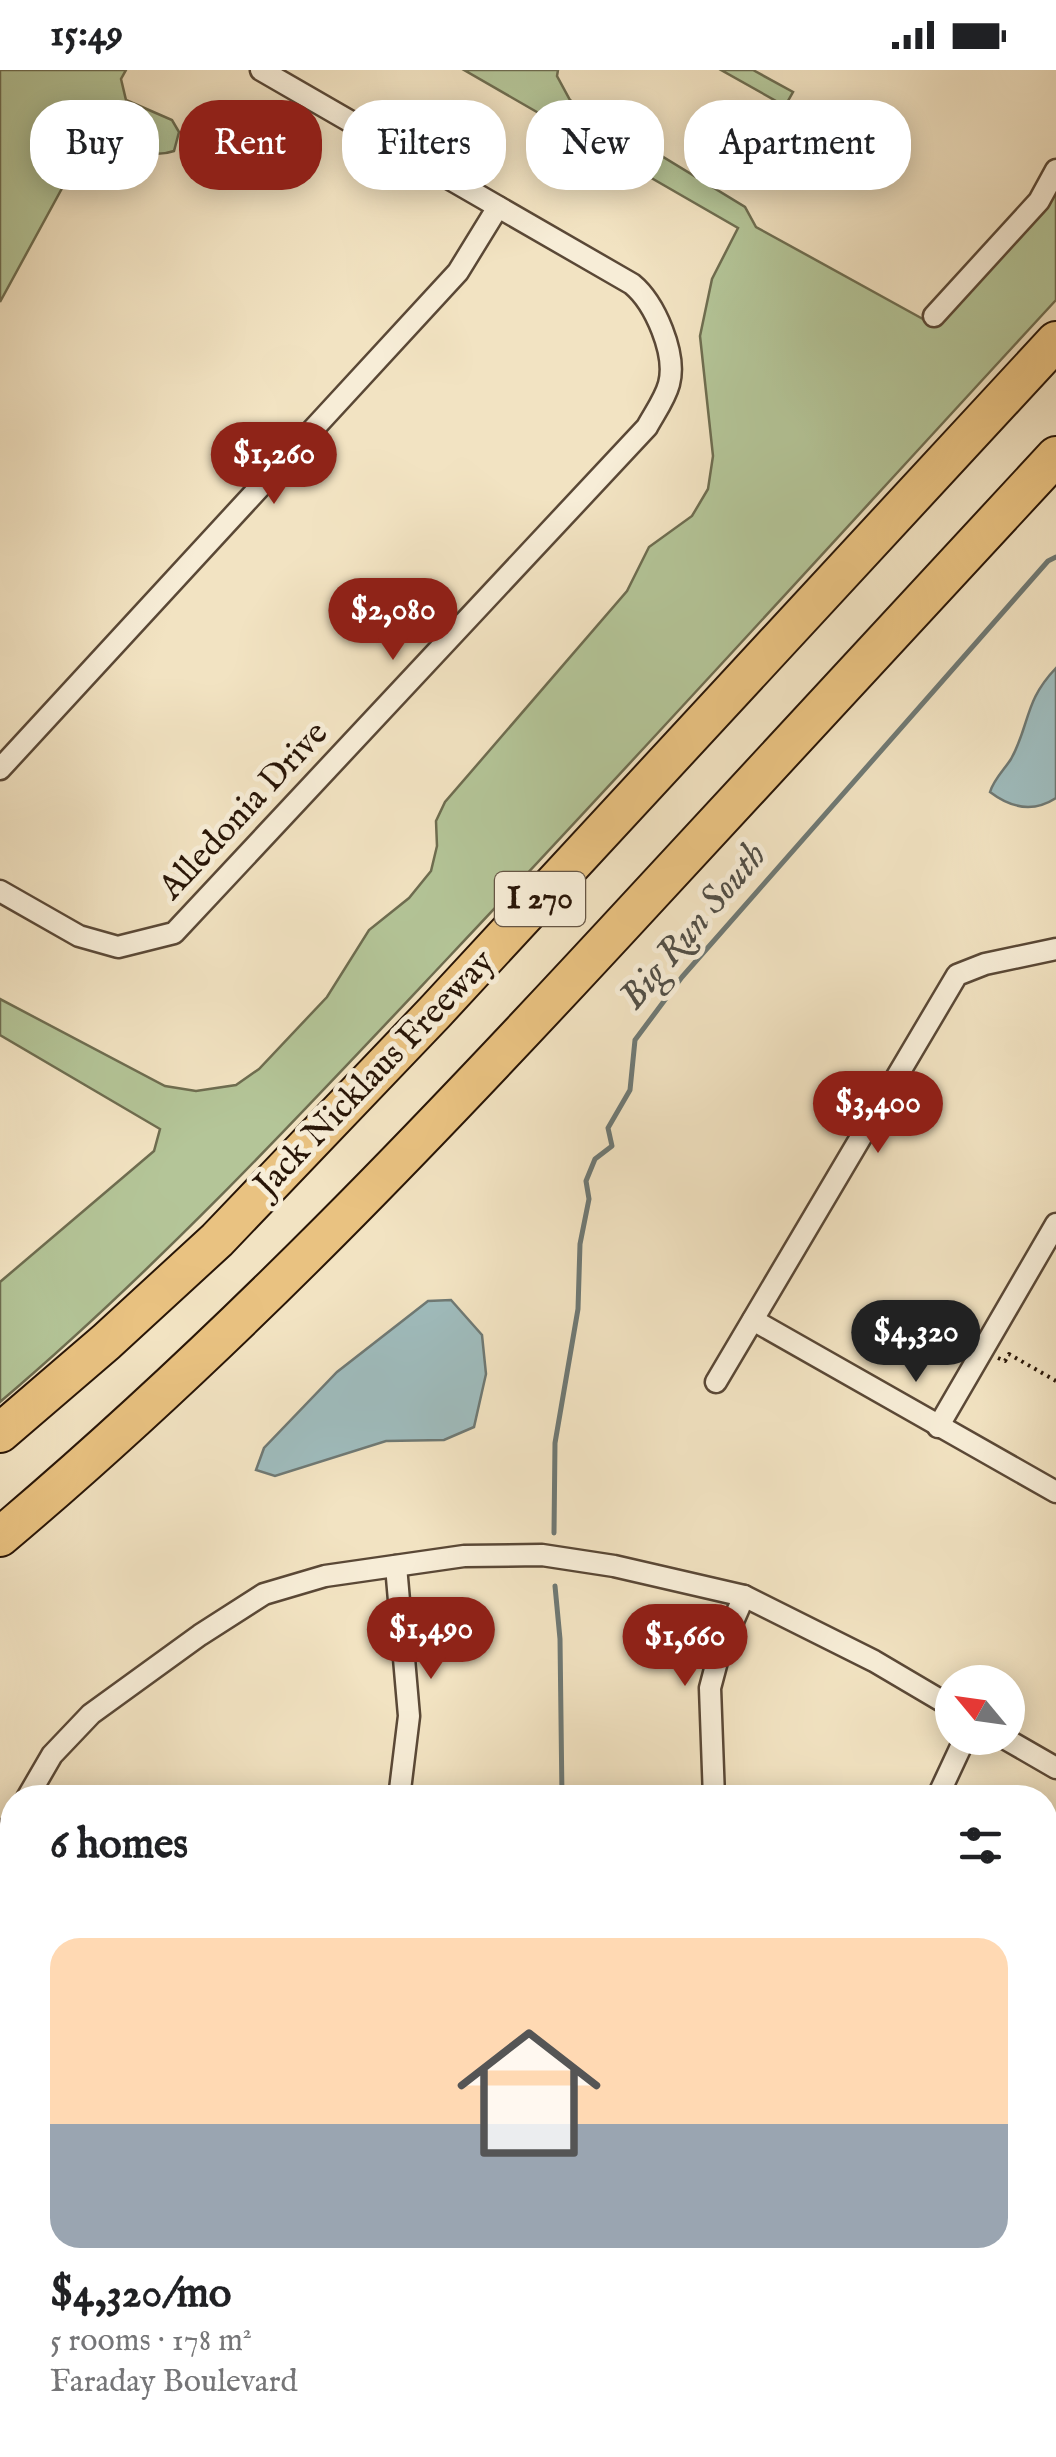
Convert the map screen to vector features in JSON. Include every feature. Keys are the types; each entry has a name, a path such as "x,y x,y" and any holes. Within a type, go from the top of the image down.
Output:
{"highway":[{"name":"Jack Nicklaus Freeway","path":"0,1434 216,1240 435,1012 1056,341"},
{"name":"I 270","path":"0,1537 120,1435 363,1201 1056,456"}],"street":[{"name":"Alledonia Drive","path":"0,890 79,936 118,947 174,933 648,427 670,382 666,341 645,295 632,284 260,70"},
{"path":"934,316 1032,210 1056,170"},
{"path":"0,769 458,272 498,207"},
{"path":"716,1382 957,975 984,964 1056,949"},
{"path":"938,1427 1056,1224"},
{"path":"753,1320 1056,1492"},
{"path":"35,1785 52,1755 92,1714 264,1594 325,1576 464,1556 542,1555 614,1566 744,1596 874,1661 935,1697"},
{"path":"396,1566 409,1716 401,1785"},
{"path":"714,1785 710,1688 719,1654 744,1596"},
{"path":"1025,1750 1056,1768"},
{"path":"943,1785 956,1755"}],"path":[{"path":"984,1350 1004,1362 1009,1354 1056,1381"}],"green space":[{"path":"0,70 126,70 121,79 126,100 30,100 30,190 61,190 0,302"},
{"path":"464,70 558,70 557,76 570,100 526,100 526,106"},
{"path":"721,70 753,70 793,92 788,100 774,100"},
{"path":"159,114 172,120 179,132 174,151 159,154"},
{"path":"664,157 684,170 684,190 717,190 745,207 756,227 932,324 1056,185 1056,300 284,1131 117,1297 0,1402 0,1282 154,1151 160,1129 0,1035 0,999 165,1086 196,1091 236,1085 259,1069 327,997 369,930 409,898 431,871 437,846 436,821 445,802 627,591 649,547 692,516 708,489 713,456 700,336 712,279 738,228 664,185"}],"water":[{"path":"1056,668 1056,798 1039,806 1014,805 990,792 1017,747 1038,691"},
{"path":"451,1300 482,1335 486,1374 474,1427 444,1440 386,1441 275,1476 256,1470 264,1448 337,1372 428,1301"}],"waterway":[{"name":"Big Run South","path":"554,1533 555,1443 578,1309 580,1244 589,1199 586,1181 595,1159 612,1146 608,1128 630,1090 635,1040 682,977 1048,561 1056,557"},
{"name":"Big Run South","path":"555,1586 560,1639 562,1785"}]}
